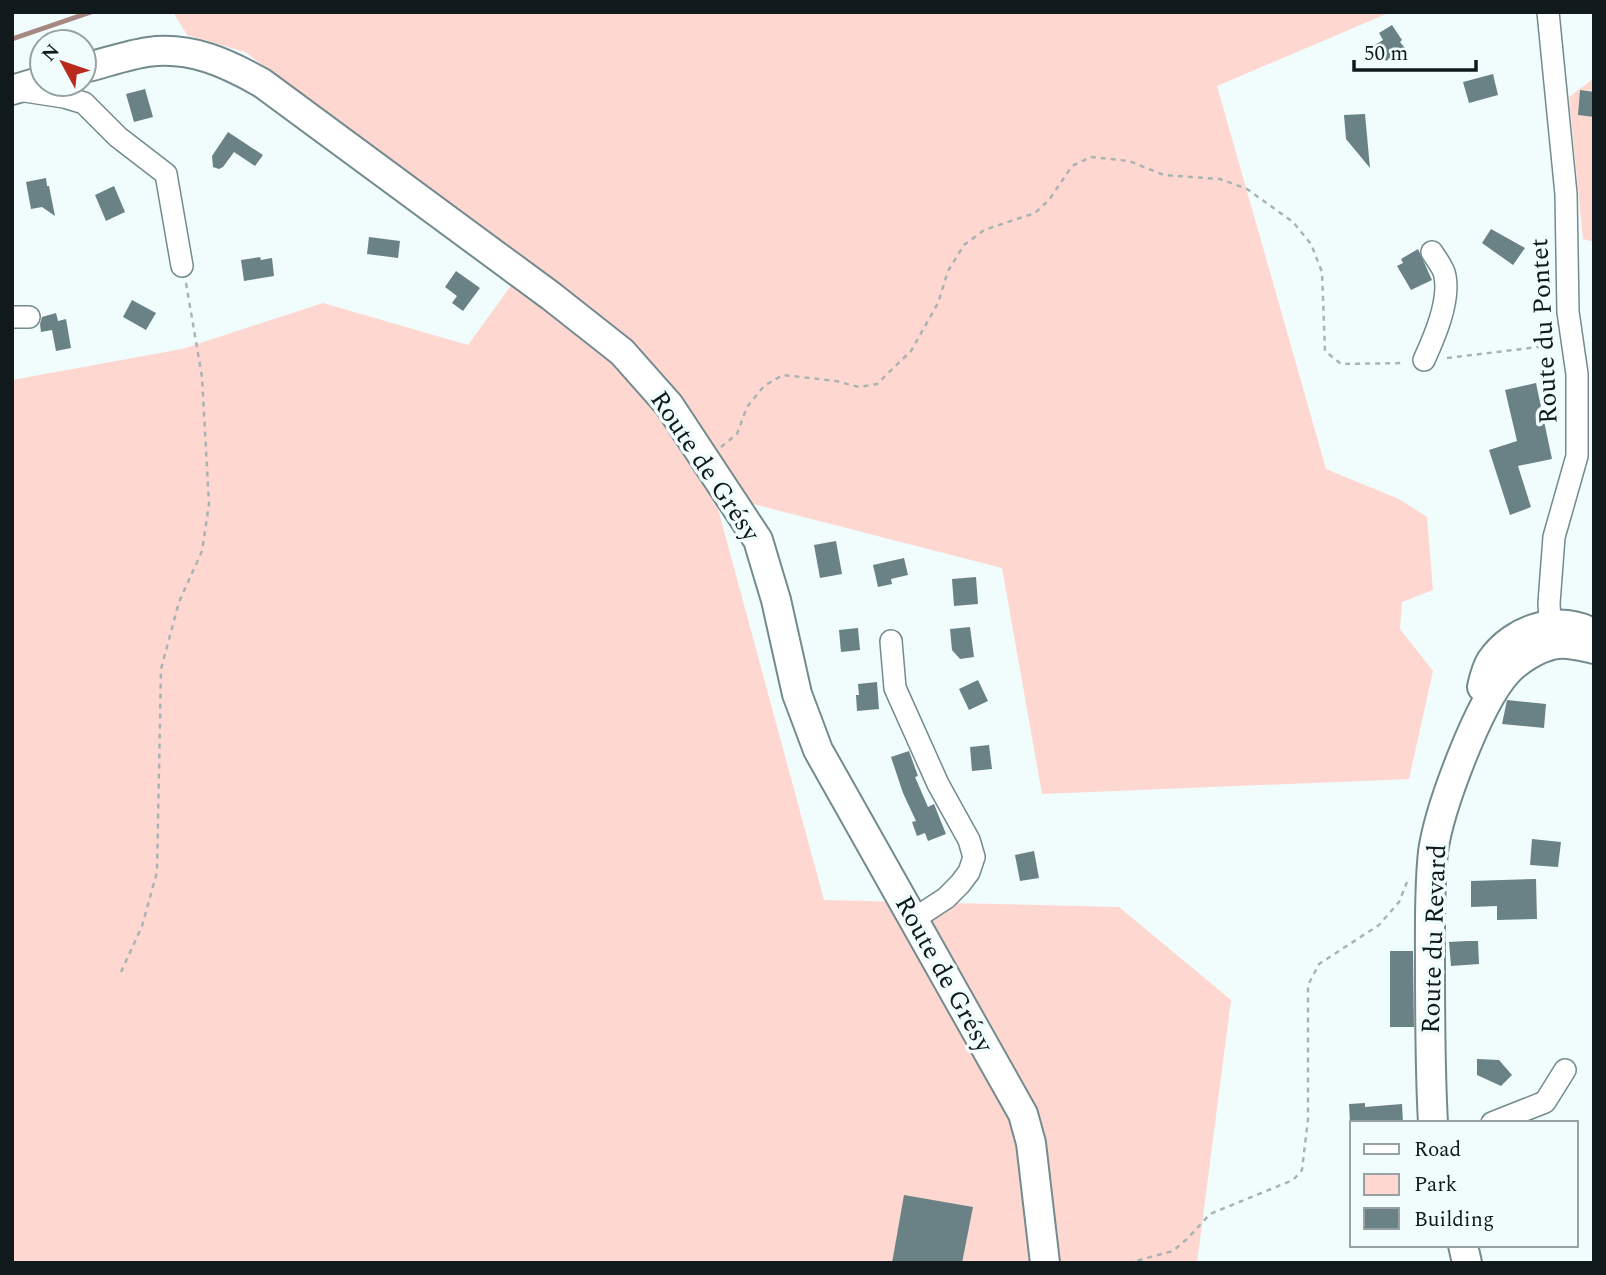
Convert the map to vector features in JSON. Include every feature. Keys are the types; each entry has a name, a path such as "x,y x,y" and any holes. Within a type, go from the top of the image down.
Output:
{"main road":[{"name":"Route de Grésy","path":"98,65 149,52 198,54 230,65 262,83 551,296 622,352 669,405 758,540 776,600 797,694 818,750 1023,1114 1031,1143 1045,1263"},
{"name":"Route du Revard","path":"1433,1121 1430,1073 1433,851 1446,802 1478,720 1483,683 1492,660 1503,648 1522,635 1551,635 1583,627 1594,634"},
{"name":"Route du Revard","path":"1551,635 1594,649"}],"street":[{"name":"Route du Pontet","path":"1549,12 1566,194 1568,312 1577,374 1577,456 1554,537 1551,635"},
{"path":"12,89 84,103 118,137 166,174 182,266"},
{"path":"1424,360 1437,332 1444,295 1445,275 1432,252"},
{"path":"891,641 895,688 938,784 969,840 974,857 969,872 960,884 946,898 914,919"},
{"path":"1497,1121 1545,1102 1565,1070"}],"path":[{"path":"695,445 721,447 737,434 747,407 764,386 783,375 836,381 859,387 877,384 911,351 938,303 948,271 964,245 984,230 1035,213 1049,200 1072,166 1091,156 1129,161 1164,175 1220,179 1247,189 1293,222 1311,244 1322,272 1325,351"},
{"path":"121,972 142,926 157,872 161,669 179,602 202,551 209,504 202,377 182,266"},
{"path":"1128,1263 1173,1251 1210,1214 1293,1180 1302,1170 1308,1119 1308,985 1319,964 1379,925 1399,902 1409,875"}],"green space":[{"path":"173,12 1391,12 1217,86 1326,469 1399,499 1427,517 1433,590 1402,602 1400,629 1433,671 1409,779 1042,794 1002,568 714,494 824,900 1119,907 1231,1000 1197,1263 12,1263 12,380 182,349 323,303 468,345 526,265 245,52 187,35"},
{"path":"1594,78 1594,242 1583,239 1569,97"}],"building":[{"path":"1392,25 1405,48 1386,61 1375,45 1383,40 1379,33"},
{"path":"1493,74 1498,95 1469,103 1463,82"},
{"path":"145,89 153,117 134,122 126,94"},
{"path":"1580,90 1594,92 1594,117 1578,115"},
{"path":"1365,114 1370,168 1346,139 1344,115"},
{"path":"228,132 263,155 255,166 234,152 223,167 213,167 212,156"},
{"path":"46,178 55,216 42,207 31,209 26,182"},
{"path":"114,186 125,212 106,221 95,195"},
{"path":"1491,229 1525,248 1513,265 1482,243"},
{"path":"369,237 400,241 398,258 367,254"},
{"path":"1418,249 1432,280 1411,290 1397,266 1403,263 1401,259"},
{"path":"260,257 261,260 272,258 274,276 244,281 241,260"},
{"path":"456,271 480,288 463,311 452,303 457,296 445,287"},
{"path":"132,300 156,313 146,330 123,317"},
{"path":"56,313 58,321 66,319 71,348 56,351 52,330 41,332 42,317"},
{"path":"1536,383 1552,459 1518,466 1531,507 1510,515 1489,450 1517,441 1505,390"},
{"path":"836,541 842,574 820,578 814,545"},
{"path":"904,558 908,575 891,579 892,584 878,587 873,565"},
{"path":"976,577 978,604 954,606 952,579"},
{"path":"970,627 974,657 960,659 952,650 950,629"},
{"path":"858,628 860,650 841,652 839,630"},
{"path":"978,680 988,701 969,710 959,689"},
{"path":"877,682 879,709 857,711 858,684"},
{"path":"1507,700 1546,704 1544,728 1502,724"},
{"path":"989,745 992,769 972,771 970,747"},
{"path":"909,751 918,776 915,777 928,807 934,804 946,834 928,841 925,833 917,836 912,822 916,821 891,757"},
{"path":"1532,839 1561,842 1558,867 1530,865"},
{"path":"1034,851 1039,878 1020,881 1015,855"},
{"path":"1536,879 1537,919 1497,920 1497,906 1471,907 1471,881"},
{"path":"1478,941 1479,964 1451,966 1449,942"},
{"path":"1390,951 1413,951 1414,1027 1390,1027"},
{"path":"1477,1059 1499,1060 1512,1075 1501,1086 1477,1075"},
{"path":"1365,1103 1365,1107 1402,1104 1403,1121 1350,1123 1349,1104"},
{"path":"904,1195 973,1207 962,1263 892,1263"}],"waterway":[{"path":"12,39 91,12"}]}
